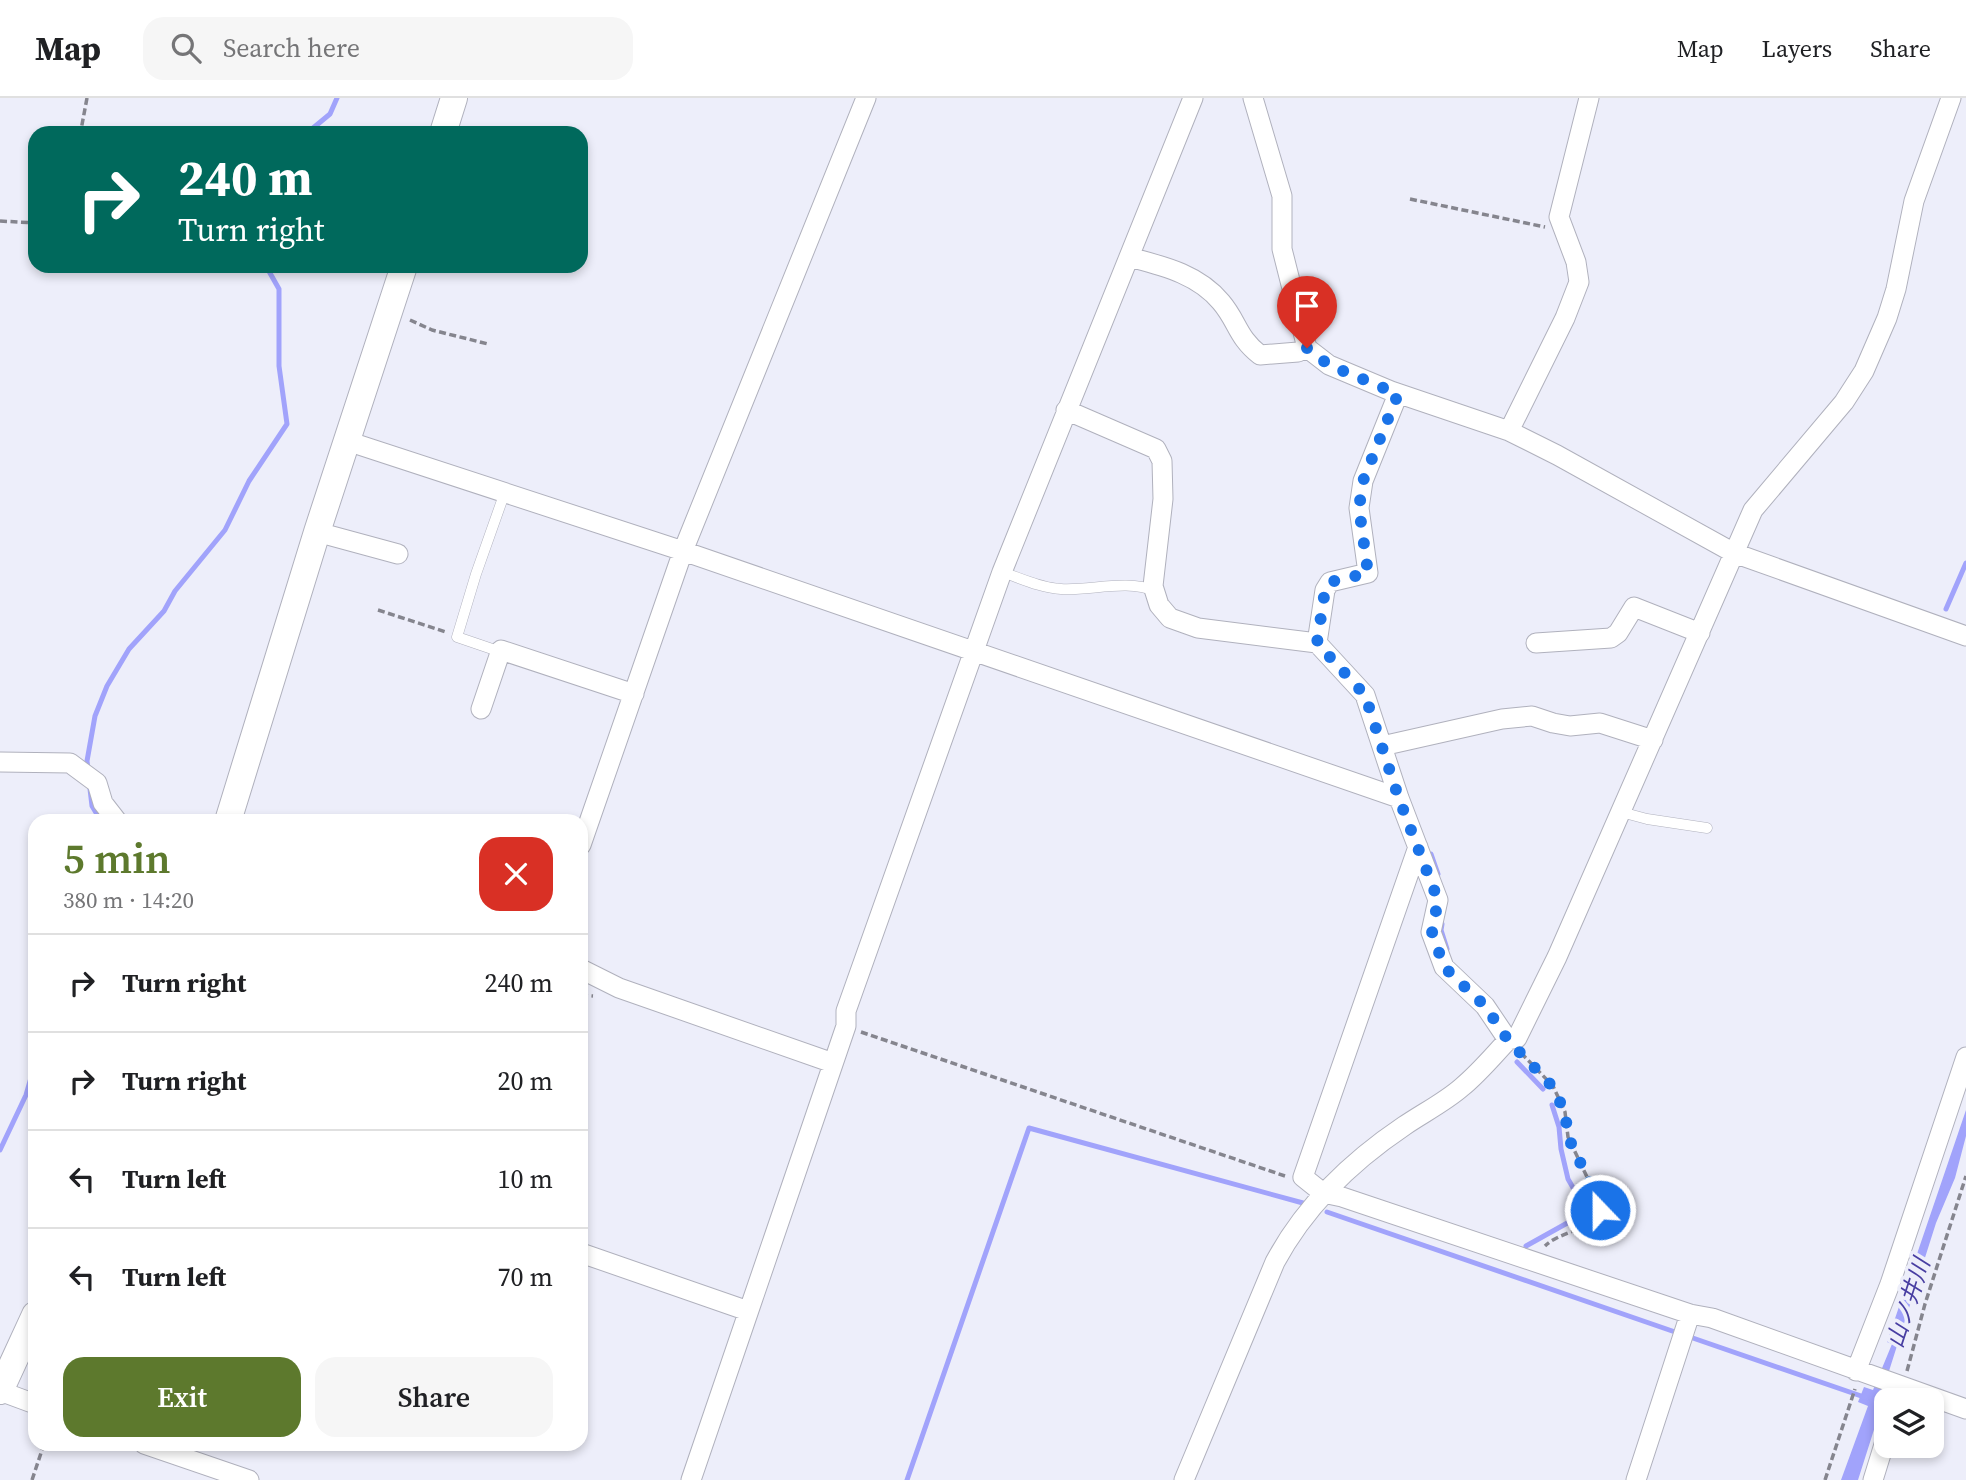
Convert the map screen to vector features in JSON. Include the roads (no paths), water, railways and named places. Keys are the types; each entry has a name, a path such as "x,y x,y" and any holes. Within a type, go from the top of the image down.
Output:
{"street":[{"path":"445,126 454,98"},
{"path":"588,825 683,551 866,98"},
{"path":"691,1480 846,1026 846,1010 972,652 1066,410 1193,98"},
{"path":"1254,98 1282,196 1282,249 1307,348 1329,365 1398,394 1509,432 1557,455 1734,553 1966,636"},
{"path":"1509,432 1565,318 1579,282 1576,262 1559,217 1589,98"},
{"path":"1184,1480 1275,1262 1288,1238 1323,1193 1401,1128 1462,1087 1508,1040 1517,1038 1557,957 1754,510 1844,402 1864,371 1887,318 1896,289 1914,201 1951,98"},
{"path":"1129,257 1184,274 1205,285 1222,303 1246,344 1260,355 1298,352 1307,348"},
{"path":"230,814 317,532 402,273"},
{"path":"1317,643 1325,590 1330,582 1368,573 1359,508 1363,481 1398,394"},
{"path":"1066,410 1156,449 1162,461 1163,499 1153,586 1159,605 1170,618 1189,625 1317,643 1365,695 1399,799 1438,900 1432,932 1444,967 1485,1006 1508,1040"},
{"path":"347,441 683,551 1399,799"},
{"path":"317,532 398,554"},
{"path":"1536,643 1611,638 1618,633 1634,607 1700,633"},
{"path":"481,709 502,650 634,694"},
{"path":"1382,746 1502,719 1532,716 1570,726 1600,723 1653,740"},
{"path":"0,762 70,763 97,783 103,803 112,814"},
{"path":"1418,846 1303,1177 1323,1193 1342,1197 1690,1314 1712,1318 1858,1372 1889,1388"},
{"path":"588,972 619,988 833,1063"},
{"path":"1858,1372 1966,1057"},
{"path":"588,1255 748,1311"},
{"path":"1636,1480 1690,1314"},
{"path":"28,1330 0,1391 28,1401"},
{"path":"1944,1404 1966,1409"},
{"path":"164,1451 249,1480"},
{"path":"1873,1480 1880,1458"}],"lane":[{"path":"501,652 457,635 505,492"},
{"path":"1002,572 1057,589 1132,586 1146,587 1155,592"},
{"path":"1621,812 1647,819 1707,828"}],"water":[{"name":"山ノ井川","path":"1966,1110 1966,1136 1955,1178 1936,1223 1884,1388 1874,1388 1874,1430 1858,1480 1841,1480 1868,1406 1858,1402 1864,1387 1873,1390 1892,1344 1887,1342"}],"waterway":[{"path":"315,126 330,114 337,98"},
{"path":"88,769 95,716 107,686 129,649 164,611 175,591 225,530 249,481 287,424 279,366 279,289 270,273"},
{"path":"1946,609 1966,563"},
{"path":"90,789 92,806 97,814"},
{"path":"1431,854 1438,874"},
{"path":"1442,924 1441,930 1447,949"},
{"path":"1517,1062 1543,1089"},
{"path":"0,1150 28,1088"},
{"path":"1526,1246 1587,1212 1568,1179 1559,1127 1552,1105"},
{"path":"907,1480 1029,1128 1303,1203"},
{"path":"1327,1212 1678,1333"},
{"path":"1687,1336 1867,1398"}]}
